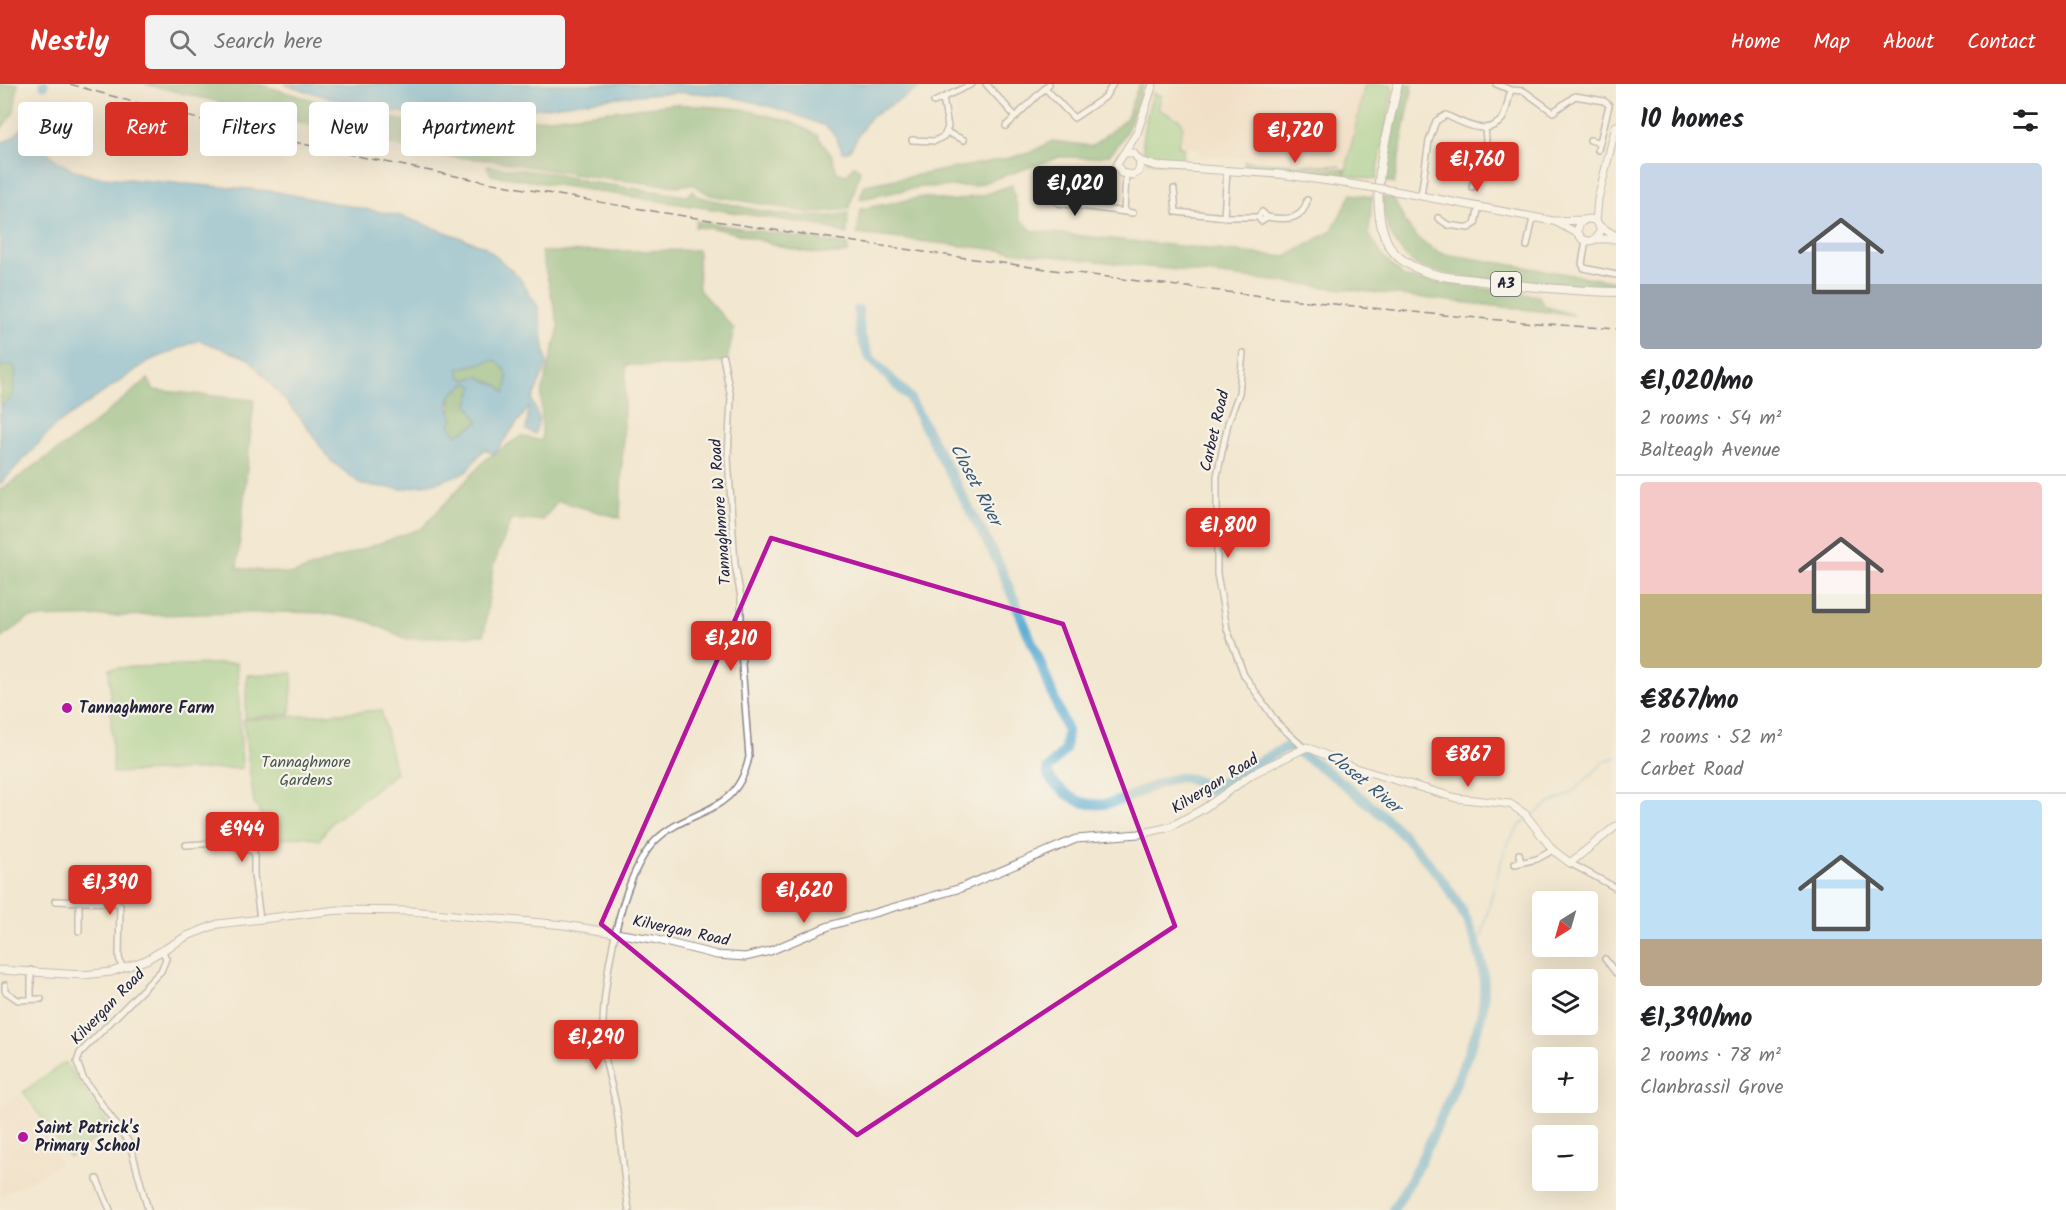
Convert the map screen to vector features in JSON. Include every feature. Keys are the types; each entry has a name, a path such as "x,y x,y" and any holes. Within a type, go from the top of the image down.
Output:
{"highway":[{"name":"A3","path":"1398,84 1384,156 1379,198 1380,219 1386,240 1400,258 1423,271 1443,276 1529,287 1616,292"}],"street":[{"path":"934,102 972,84"},
{"path":"986,84 1016,117"},
{"path":"1006,126 1047,86 1074,118 1105,97 1113,84"},
{"path":"1153,84 1137,133 1117,164 1121,173 1126,176 1156,166 1245,171 1343,183 1421,195 1533,218 1553,221 1586,220 1597,224 1616,238"},
{"path":"1496,84 1511,90 1524,91 1553,112 1575,96 1609,105 1598,150"},
{"path":"1421,195 1429,141 1436,121 1446,115 1472,127 1485,128 1503,117 1511,90"},
{"path":"915,138 935,141 944,136 946,132 943,98"},
{"path":"1616,126 1598,199 1599,234 1590,240 1582,264 1584,268 1616,275"},
{"path":"1473,187 1486,140 1485,128"},
{"path":"946,132 965,140"},
{"path":"1137,133 1139,171"},
{"path":"1590,140 1600,142"},
{"path":"1126,153 1156,166"},
{"path":"1224,217 1231,170"},
{"path":"1124,212 1126,176"},
{"path":"1055,181 1058,203 1133,213"},
{"path":"1174,189 1176,212 1224,217 1257,217 1262,212 1267,217 1292,219 1301,213 1307,200"},
{"path":"1579,234 1579,224 1586,220 1598,199"},
{"path":"1438,218 1448,225 1469,228 1476,221 1479,206"},
{"path":"1527,246 1533,218"},
{"path":"1553,221 1590,240 1616,238"},
{"name":"Carbet Road","path":"1243,353 1239,393 1228,423 1217,476 1217,574 1227,628 1244,675 1277,723 1301,748 1307,747 1355,768 1455,798 1510,804 1529,818 1553,850 1570,863 1616,888"},
{"name":"Tannaghmore W Road","path":"629,1210 617,1108 603,1041 604,1009 615,932 632,879 653,843 663,833 707,813 726,799 746,771 749,757 741,651 741,598 735,564 728,457 731,398 723,357"},
{"name":"Kilvergan Road","path":"0,970 31,970 82,975 122,968 163,951 187,936 218,924 338,910 411,911 615,932 717,955 745,957 770,951 829,926 961,888 1076,840 1139,834 1170,827 1203,809 1254,773 1301,748"},
{"path":"1570,863 1616,826"},
{"path":"186,845 219,843 254,851 254,875 260,919"},
{"path":"1519,854 1518,863 1537,859 1553,850"},
{"path":"56,900 116,903 121,907 119,957 122,968"},
{"path":"79,901 79,931"},
{"name":"Kilvergan Road","path":"148,1210 130,1144 83,1078 77,1062 80,1053 161,971 166,960 163,951"},
{"path":"1605,959 1616,973"},
{"path":"31,970 31,999"},
{"path":"5,986 5,991 18,1000 40,999"},
{"path":"97,1179 110,1210"}],"highlighted area":[{"path":"771,538 1063,624 1175,926 857,1135 601,924"}],"shaded area":[{"path":"1171,84 1368,84 1348,164 1199,155 1199,149 1181,145 1183,119 1161,107"},
{"name":"Saint Patrick's Primary School","path":"19,1094 31,1109 60,1164 0,1197 0,1107"}],"green space":[{"path":"0,84 18,84 14,112 2,128"},
{"path":"145,84 258,84 320,102 309,102 309,124 297,121 297,102 218,102"},
{"path":"1139,84 1144,84 1129,126 1119,144 1109,155 1090,158 1060,157 974,186 921,187 860,199 864,185 1009,158 1029,153 1052,141 1092,146 1126,119"},
{"path":"1365,84 1391,84 1393,89 1376,180 1345,175"},
{"path":"1402,84 1413,84 1394,184 1383,181"},
{"path":"1153,93 1162,96 1158,109 1181,120 1183,127 1178,146 1184,148 1181,164 1148,161 1143,136"},
{"path":"674,104 743,109 792,122 817,135 832,156 837,172 846,175 855,165 860,171 849,209 811,213 710,195 692,184 677,186 597,178 491,160 437,156 536,156 536,119"},
{"path":"389,118 401,120 401,147 389,144"},
{"path":"1244,161 1341,166 1287,167 1283,173 1246,169"},
{"path":"487,166 550,173 589,182 687,196 693,191 696,196 772,213 810,217 848,213 847,234 822,226 491,175"},
{"path":"1345,169 1345,175 1289,172 1292,170"},
{"path":"1012,185 1020,219 1033,231 1286,257 1331,231 1352,194 1372,197 1369,234 1383,257 1405,278 1539,296 1544,306 1574,315 857,234 861,209 923,197 951,201 983,195"},
{"path":"1383,197 1394,199 1411,231 1423,243 1440,253 1616,282 1616,287 1512,282 1429,270 1415,264 1401,251 1384,216"},
{"path":"696,221 847,245 849,253 818,254 802,251 723,230 695,227"},
{"path":"698,250 699,290 734,329 727,361 687,366 626,365 620,518 558,501 543,520 511,520 493,567 484,635 407,639 367,621 322,613 288,612 29,618 0,639 0,490 78,436 148,379 154,390 254,400 237,568 293,574 422,528 486,459 521,436 542,441 541,395 559,327 541,252"},
{"path":"495,360 500,363 507,374 505,394 499,386 477,376 467,380 460,377 458,368"},
{"path":"13,365 16,369 13,396 0,408 0,366"},
{"path":"466,383 475,386 470,395 480,422 457,435 450,425 451,395"},
{"path":"237,663 242,768 113,773 109,668"},
{"path":"293,673 290,714 245,718 247,675"},
{"name":"Tannaghmore Gardens","path":"381,710 396,773 332,822 319,840 304,836 276,840 254,803 243,720"},
{"path":"65,1062 111,1128 69,1157 23,1092"}],"water":[{"path":"284,84 926,84 869,118 849,151 843,152 834,134 825,126 747,100 707,94 636,95 536,108 536,102 401,102 401,112 389,111 389,102 346,102"},
{"path":"17,134 18,156 51,156 64,165 91,176 272,191 401,216 484,246 519,277 538,307 547,365 532,400 539,419 535,434 526,430 529,407 494,454 484,449 466,472 438,482 403,489 362,485 330,460 302,420 249,359 199,340 149,361 55,426 0,484 0,408 13,396 16,369 13,365 0,366 0,143","holes":["495,360 503,367 507,383 505,393 499,386 477,376 467,380 460,377 459,368","466,383 474,386 468,404 479,422 457,435 450,425 453,419 448,407 451,395"]}],"waterway":[{"name":"Closet River","path":"858,310 860,334 869,357 909,397 999,564 1036,652 1067,731 1065,750 1047,770 1055,784 1083,802 1103,804 1123,799 1177,778 1193,779 1208,790 1288,746 1352,790 1386,818 1417,849 1444,883 1466,918 1480,955 1484,993 1479,1024 1422,1159 1393,1210"},
{"path":"1530,817 1548,804 1570,794 1605,761 1616,757"},
{"path":"1477,949 1501,862 1516,831 1526,820"}],"railway":[{"path":"70,84 165,110 357,156 453,176 647,210 938,254 1228,292 1422,313 1616,329"}],"place":[{"name":"Tannaghmore Farm","path":"67,708"},
{"name":"Saint Patrick's Primary School","path":"23,1137"}]}
